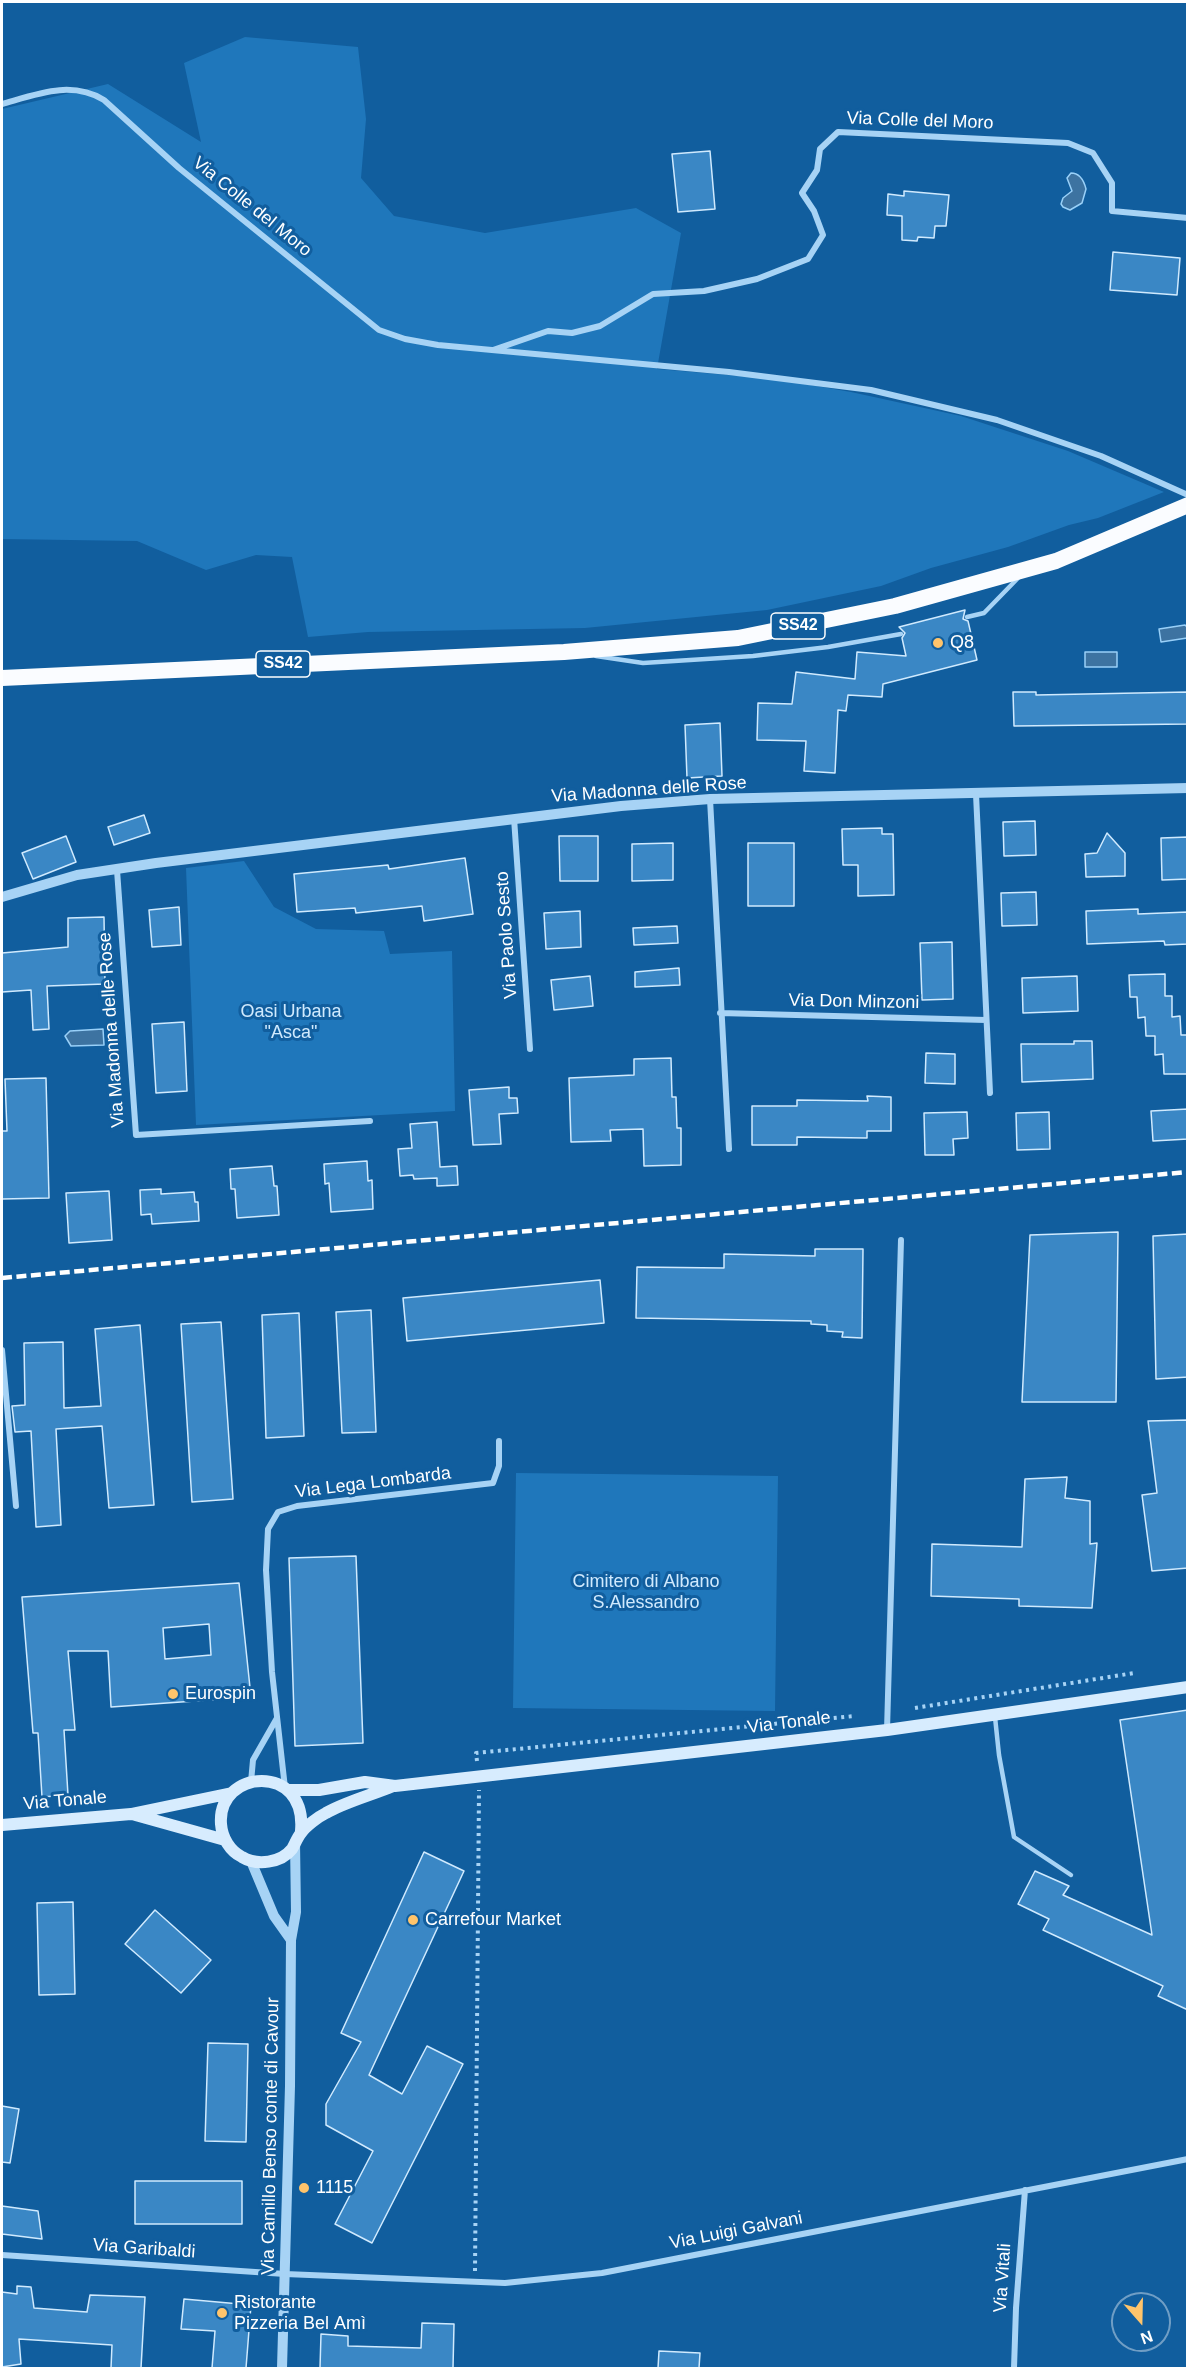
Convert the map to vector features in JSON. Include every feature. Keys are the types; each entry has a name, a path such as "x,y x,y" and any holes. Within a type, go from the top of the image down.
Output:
{"highway":[{"name":"SS42","path":"2,678 564,652 738,638 895,606 1056,561 1188,505"}],"main road":[{"name":"Via Tonale","path":"2,1825 131,1814 232,1793 251,1782 265,1781 286,1789 319,1790 365,1782 395,1786 887,1730 1188,1687"},
{"name":"Via Tonale","path":"131,1814 225,1840 234,1852 251,1861 268,1862 282,1857 291,1850 298,1837 326,1813 395,1786"},
{"path":"286,1789 301,1809 298,1837"},
{"path":"225,1840 221,1817 224,1805 232,1793"}],"street":[{"name":"Via Colle del Moro","path":"2,104 67,88 94,94 104,100 179,168 379,330 405,339 490,351 729,372 871,390 997,420 1101,456 1188,495"},
{"name":"Via Colle del Moro","path":"490,351 548,331 572,333 600,326 653,294 704,291 758,279 808,259 823,236 814,211 802,193 817,170 820,149 838,132 1068,142 1093,153 1112,183 1112,211 1188,218"},
{"name":"Via Madonna delle Rose","path":"2,897 77,875 621,806 710,799 1188,788"},
{"path":"976,794 990,1093"},
{"path":"710,799 729,1149"},
{"name":"Via Paolo Sesto","path":"514,818 530,1049"},
{"name":"Via Madonna delle Rose","path":"117,870 136,1135 370,1121"},
{"name":"Via Don Minzoni","path":"720,1013 986,1020"},
{"path":"887,1730 901,1240"},
{"path":"2,1350 16,1506"},
{"name":"Via Lega Lombarda","path":"286,1789 277,1718 266,1570 268,1529 278,1512 297,1506 492,1483 499,1466 499,1441"},
{"path":"251,1782 253,1760 277,1718"},
{"name":"Via Camillo Benso conte di Cavour","path":"282,2368 291,1940 296,1912 298,1837"},
{"path":"251,1861 274,1916 291,1940"},
{"name":"Via Luigi Galvani","path":"285,2274 505,2283 602,2273 1188,2160"},
{"name":"Via Vitali","path":"1014,2368 1025,2190"},
{"name":"Via Garibaldi","path":"2,2255 285,2274"}],"lane":[{"path":"967,617 984,613 1027,569"},
{"path":"564,652 643,663 828,647 901,634"},
{"path":"995,1714 999,1755 1014,1837 1071,1875"}],"path":[{"path":"475,2282 479,1776 476,1753 888,1712 1134,1673"}],"green space":[{"path":"245,37 358,47 366,119 361,178 394,216 485,233 636,208 681,233 657,369 776,379 851,392 961,416 1068,451 1164,492 1098,518 1069,525 1008,547 931,568 881,586 767,610 585,628 368,632 308,637 292,557 256,555 206,570 137,541 2,539 2,109 108,84 201,142 184,63"},
{"name":"Oasi Urbana \"Asca\"","path":"244,861 274,907 316,929 384,931 390,954 452,951 455,1111 196,1125 186,868"},
{"name":"Cimitero di Albano S.Alessandro","path":"516,1473 778,1476 775,1711 513,1708"}],"shaded area":[{"path":"1071,173 1081,178 1086,189 1082,203 1070,210 1061,204 1063,198 1072,191 1067,178"},
{"path":"1185,625 1187,638 1161,642 1159,629"},
{"path":"1085,652 1117,652 1117,667 1085,667"},
{"path":"103,1029 104,1045 71,1046 65,1036 70,1031"}],"building":[{"path":"710,151 715,209 678,212 672,154"},
{"path":"904,191 949,195 946,226 935,226 934,238 918,237 917,241 902,240 902,216 887,215 888,194 904,196"},
{"path":"1113,252 1180,258 1177,295 1110,290"},
{"path":"965,610 963,619 968,621 977,660 883,684 882,697 848,695 846,711 838,710 835,773 804,771 806,741 757,740 758,703 792,704 796,672 855,679 857,652 906,656 902,638 905,633 899,627"},
{"path":"1013,692 1036,692 1036,695 1188,692 1188,724 1014,726"},
{"path":"720,723 722,776 687,778 685,725"},
{"path":"144,815 150,833 114,845 108,827"},
{"path":"1035,821 1036,855 1004,856 1003,822"},
{"path":"882,828 882,834 893,834 894,895 858,896 858,865 843,865 842,829"},
{"path":"1107,833 1125,853 1125,876 1086,877 1085,854 1097,853"},
{"path":"66,836 76,862 33,879 22,853"},
{"path":"559,836 598,836 598,881 560,881"},
{"path":"1188,837 1188,879 1162,880 1161,838"},
{"path":"673,843 673,880 632,881 632,844"},
{"path":"748,843 794,843 794,906 748,906"},
{"path":"465,858 473,914 424,921 422,906 356,913 355,908 297,912 294,874 388,865 389,869"},
{"path":"1036,892 1037,925 1002,926 1001,893"},
{"path":"179,907 181,945 152,947 149,910"},
{"path":"1138,909 1138,914 1188,912 1188,944 1165,945 1164,941 1087,944 1086,911"},
{"path":"580,911 581,947 546,949 544,913"},
{"path":"104,917 105,984 47,986 49,1029 33,1030 31,990 2,992 2,953 68,947 68,918"},
{"path":"677,926 678,943 634,945 633,928"},
{"path":"952,942 953,999 922,1000 920,943"},
{"path":"679,968 680,985 635,987 635,972"},
{"path":"1165,974 1165,996 1172,996 1172,1017 1180,1016 1181,1035 1188,1035 1188,1074 1164,1074 1163,1054 1155,1055 1155,1036 1146,1036 1145,1017 1138,1018 1137,997 1130,997 1129,975"},
{"path":"590,976 593,1006 554,1010 551,980"},
{"path":"1077,976 1078,1011 1023,1013 1022,978"},
{"path":"184,1022 187,1091 156,1093 152,1024"},
{"path":"1074,1041 1092,1041 1093,1079 1022,1082 1021,1044 1074,1044"},
{"path":"926,1053 955,1054 955,1084 925,1083"},
{"path":"671,1058 672,1097 676,1097 677,1128 681,1128 681,1165 644,1166 643,1129 610,1130 611,1141 571,1142 569,1078 634,1075 634,1059"},
{"path":"46,1078 49,1198 2,1199 2,1131 7,1131 5,1079"},
{"path":"509,1087 509,1098 517,1098 518,1113 499,1114 501,1144 473,1145 469,1090"},
{"path":"867,1096 891,1097 891,1131 867,1131 867,1138 797,1137 797,1145 752,1145 752,1106 797,1106 797,1100 868,1101"},
{"path":"1188,1109 1188,1139 1153,1141 1151,1111"},
{"path":"967,1112 968,1138 953,1139 954,1155 925,1155 924,1113"},
{"path":"1049,1112 1050,1149 1017,1150 1016,1113"},
{"path":"437,1122 440,1167 457,1166 458,1185 437,1186 437,1178 414,1179 413,1175 400,1176 398,1149 412,1148 410,1124"},
{"path":"367,1161 368,1181 372,1180 373,1209 331,1212 329,1183 325,1184 324,1164"},
{"path":"272,1166 274,1186 277,1186 279,1215 237,1218 235,1189 231,1189 230,1169"},
{"path":"161,1189 161,1194 194,1192 195,1202 198,1202 199,1221 152,1224 151,1214 141,1215 140,1190"},
{"path":"109,1191 112,1240 69,1243 66,1193"},
{"path":"1118,1232 1116,1402 1022,1402 1030,1235"},
{"path":"1188,1234 1188,1377 1156,1379 1153,1236"},
{"path":"815,1249 863,1249 862,1338 842,1337 843,1332 827,1331 827,1325 811,1324 811,1321 636,1318 637,1267 724,1268 724,1254 815,1256"},
{"path":"600,1280 604,1323 407,1341 403,1298"},
{"path":"371,1310 376,1432 342,1433 336,1312"},
{"path":"299,1313 304,1436 266,1438 262,1315"},
{"path":"221,1322 233,1499 192,1502 181,1324"},
{"path":"140,1325 154,1505 109,1508 102,1426 56,1429 61,1525 36,1527 31,1431 15,1432 12,1406 25,1405 24,1343 63,1342 64,1408 101,1406 95,1329"},
{"path":"1188,1420 1188,1568 1152,1571 1142,1495 1157,1493 1148,1421"},
{"path":"1067,1477 1065,1498 1090,1501 1090,1544 1097,1543 1092,1608 1019,1606 1019,1599 931,1596 932,1544 1022,1547 1025,1479"},
{"path":"356,1556 363,1743 295,1746 289,1558"},
{"path":"239,1583 251,1697 111,1707 108,1651 68,1651 75,1730 64,1730 68,1795 42,1797 38,1733 33,1733 22,1597","holes":["209,1624 211,1655 165,1659 163,1628"]},
{"path":"1188,1710 1188,2010 1158,1996 1163,1986 1043,1930 1049,1919 1018,1904 1035,1871 1069,1886 1063,1895 1152,1935 1120,1720"},
{"path":"424,1852 464,1871 369,2075 402,2094 427,2046 463,2064 372,2243 335,2224 373,2151 326,2125 326,2104 361,2042 341,2033"},
{"path":"73,1902 75,1994 39,1995 37,1903"},
{"path":"155,1910 211,1960 181,1993 125,1944"},
{"path":"208,2043 248,2044 246,2142 205,2141"},
{"path":"2,2106 19,2109 10,2163 2,2162"},
{"path":"135,2181 242,2181 242,2224 135,2224"},
{"path":"2,2206 38,2211 42,2239 2,2234"},
{"path":"17,2286 31,2287 34,2308 87,2312 90,2295 145,2297 141,2368 111,2368 112,2345 19,2339 21,2364 2,2367 2,2292 17,2294"},
{"path":"184,2299 251,2305 246,2368 212,2368 215,2331 181,2329"},
{"path":"422,2323 454,2324 453,2368 320,2368 321,2334 348,2336 348,2346 421,2348"},
{"path":"659,2351 700,2353 699,2368 658,2368"}],"railway":[{"path":"2,1278 1188,1172"}],"place":[{"name":"Q8","path":"938,643"},
{"name":"Eurospin","path":"173,1694"},
{"name":"Carrefour Market","path":"413,1920"},
{"name":"1115","path":"304,2188"},
{"name":"Ristorante Pizzeria Bel Amì","path":"222,2313"}]}
